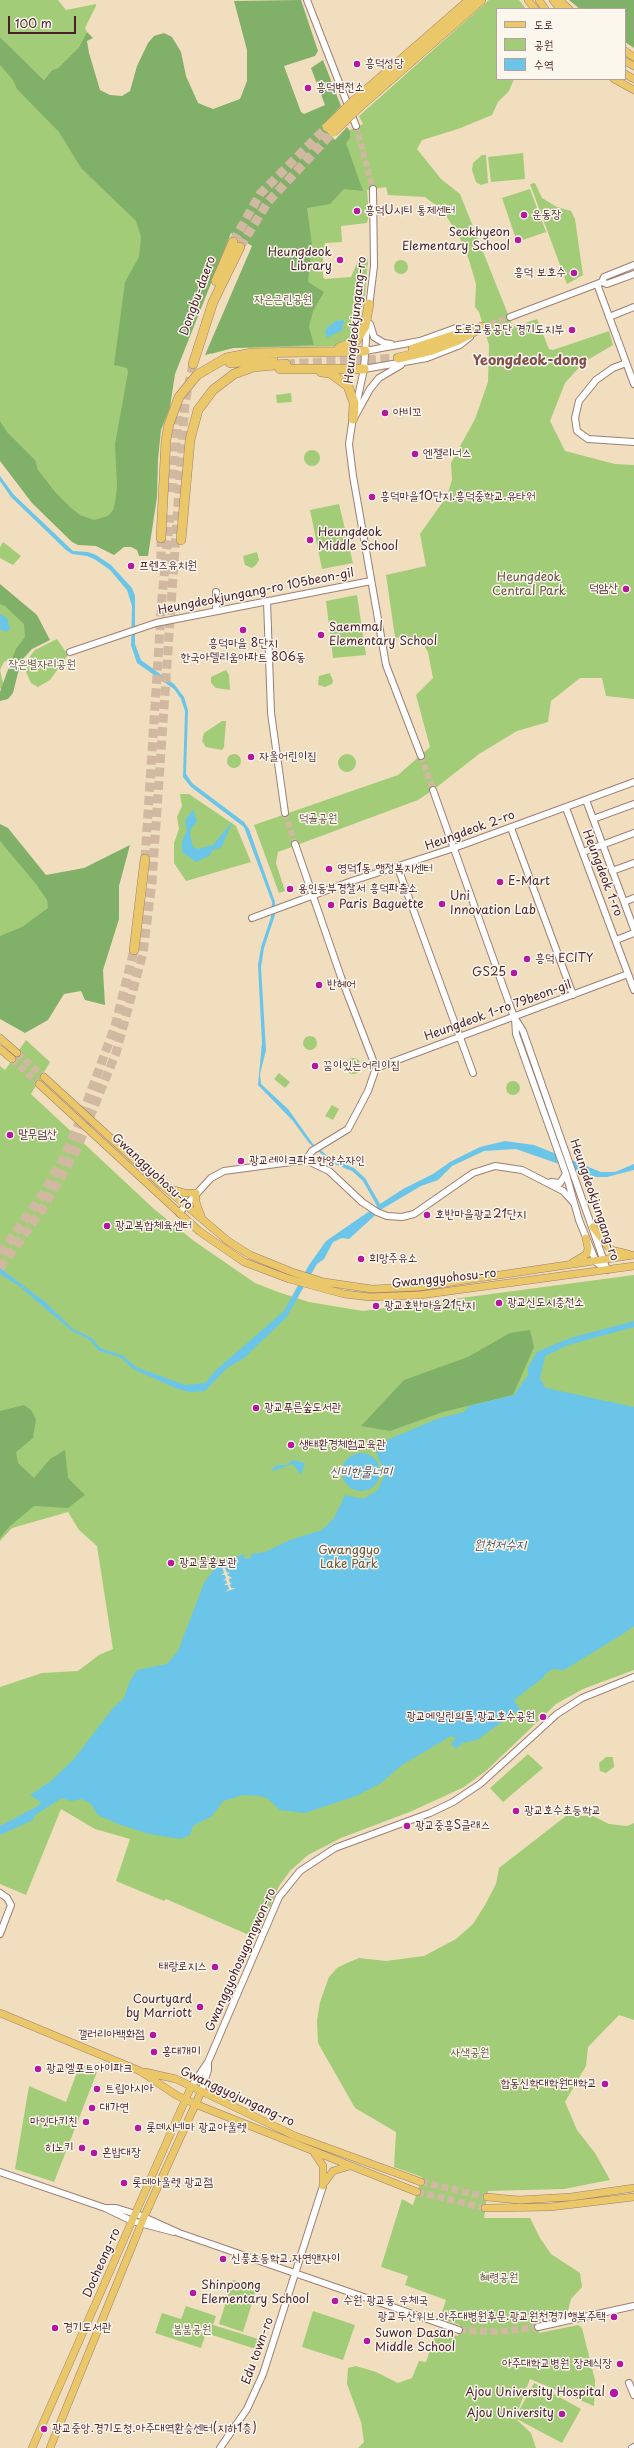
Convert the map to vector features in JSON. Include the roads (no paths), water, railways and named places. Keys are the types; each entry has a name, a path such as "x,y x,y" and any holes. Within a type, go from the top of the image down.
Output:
{"highway":[{"path":"426,44 470,0"},
{"path":"330,129 357,103 426,44 481,0"},
{"name":"Dongbu-daero","path":"191,362 213,302 237,244"},
{"path":"311,352 344,348 356,341 365,326 369,304"},
{"path":"399,352 482,327"},
{"path":"161,538 166,440 179,397 191,381 215,363 252,353 365,351"},
{"path":"170,424 190,388 212,370 235,361 364,369"},
{"path":"181,540 190,440 195,422 217,392 238,378 266,369 289,364 330,373 340,379 348,386 354,402 353,419"},
{"path":"134,950 145,859"}],"main road":[{"path":"528,0 534,8"},
{"path":"539,0 545,8"},
{"path":"553,0 559,8"},
{"path":"559,0 568,8"},
{"path":"616,80 634,90"},
{"path":"0,1038 17,1053"},
{"path":"0,1049 12,1059"},
{"name":"Gwanggyohosu-ro","path":"44,1077 203,1221 250,1256 291,1276"},
{"name":"Gwanggyohosu-ro","path":"39,1084 199,1231 244,1262 321,1285 344,1294 370,1297 420,1295 634,1266"},
{"path":"163,1186 179,1192 196,1193 199,1212 203,1221"},
{"path":"593,1227 610,1250 620,1254 634,1255"},
{"path":"566,1266 587,1254 588,1248 586,1238"},
{"name":"Gwanggyohosu-ro","path":"321,1285 372,1289 419,1287 596,1262 634,1255"},
{"name":"Gwanggyojungang-ro","path":"0,2013 140,2071 186,2100 195,2104 417,2192"},
{"name":"Gwanggyojungang-ro","path":"140,2071 176,2079 200,2092 295,2136 421,2182"},
{"name":"Docheong-ro","path":"32,2448 191,2087"},
{"name":"Docheong-ro","path":"50,2448 143,2220 200,2092"},
{"path":"313,2152 320,2158 323,2166 323,2186"},
{"path":"323,2186 334,2171 342,2167 350,2166"},
{"path":"487,2197 519,2200 571,2198 634,2188"},
{"path":"485,2208 550,2207 634,2197"}],"street":[{"path":"307,0 356,126"},
{"name":"Heungdeokjungang-ro","path":"373,189 374,266 369,304 364,369 349,444 353,476 386,665 421,756"},
{"path":"599,283 604,276 634,265"},
{"path":"510,317 599,283 608,284 634,274"},
{"path":"599,283 609,317 634,384"},
{"path":"369,304 371,331 374,337 399,352"},
{"path":"609,317 634,307"},
{"path":"353,419 370,389 379,378 392,369 460,345 482,327"},
{"path":"365,351 399,352"},
{"path":"364,369 417,360"},
{"path":"626,363 596,380 579,401 575,418 577,431 588,439 634,442"},
{"name":"Heungdeokjungang-ro 105beon-gil","path":"70,652 145,626 371,581"},
{"path":"216,592 216,611"},
{"path":"267,602 271,713 285,813"},
{"name":"Heungdeok 2-ro","path":"252,918 312,895 398,868 511,828 634,782"},
{"name":"Heungdeokjungang-ro","path":"433,790 514,1017 516,1034 566,1174 586,1238 596,1262 607,1270"},
{"path":"586,800 634,929"},
{"path":"593,819 634,804"},
{"name":"Heungdeok 1-ro","path":"566,808 634,990"},
{"path":"511,828 573,995"},
{"path":"583,852 634,834"},
{"path":"296,844 342,980 376,1068 368,1092 352,1124 348,1129 312,1152 306,1160"},
{"path":"612,871 634,863"},
{"path":"398,868 473,1073"},
{"path":"624,902 634,898"},
{"path":"616,940 634,934"},
{"name":"Heungdeok 1-ro 79beon-gil","path":"376,1068 628,974"},
{"name":"Heungdeokjungang-ro","path":"514,1017 523,1031 576,1178 607,1270"},
{"path":"179,1213 211,1178 224,1171 306,1160 329,1171 362,1202 377,1212 395,1217 414,1214 473,1173 486,1167 513,1167 563,1191 574,1203"},
{"path":"538,1178 558,1184 562,1181 566,1174"},
{"name":"Gwanggyohosugongwon-ro","path":"191,2087 208,2062 274,1907 284,1889 300,1871 335,1848 430,1813 453,1802 480,1784 557,1714 582,1698 634,1677"},
{"path":"0,1893 7,1898 11,1905 0,1934"},
{"path":"200,2092 208,2070 208,2062"},
{"path":"0,2172 105,2208 132,2221 143,2220"},
{"name":"Edu town-ro","path":"220,2448 247,2409 263,2374 323,2186"},
{"path":"105,2208 116,2208 135,2214 143,2220 179,2233 459,2330"},
{"path":"538,2327 634,2306"},
{"path":"629,2383 634,2395"}],"water":[{"path":"344,320 342,330 327,338 325,331 328,327 336,321"},
{"path":"0,476 14,495 73,551 88,552 96,555 111,565 132,588 135,596 135,644 141,660 174,684 184,697 188,710 186,774 192,783 244,822 249,829 275,902 275,915 264,948 261,967 266,1050 260,1074 261,1084 288,1109 313,1144 329,1157 354,1168 365,1178 380,1204 403,1189 433,1174 450,1162 480,1147 505,1141 534,1145 601,1172 615,1172 634,1164 634,1170 607,1177 596,1177 516,1149 484,1151 452,1166 438,1180 421,1186 382,1209 349,1239 342,1238 333,1242 324,1259 317,1264 286,1318 244,1358 227,1368 205,1391 190,1392 178,1389 133,1369 120,1357 99,1351 90,1340 72,1331 19,1286 0,1274 0,1268 45,1302 73,1329 92,1338 100,1348 122,1355 136,1367 185,1385 205,1383 216,1370 284,1311 309,1265 326,1241 377,1206 363,1181 352,1171 332,1163 309,1143 293,1121 258,1085 262,1043 258,965 261,947 271,917 272,902 244,827 191,787 183,777 185,711 181,699 174,689 137,663 131,645 132,606 127,590 110,570 96,560 87,556 72,554 66,550 11,497 0,481"},
{"path":"0,614 7,618 10,629 6,632 0,629"},
{"path":"193,809 197,822 191,828 190,835 193,847 198,849 213,845 233,821 221,848 213,850 209,856 196,862 182,852 182,842 187,830 185,821"},
{"name":"원천저수지","path":"634,1321 634,1327 568,1345 545,1356 540,1379 546,1388 634,1407 634,1626 564,1670 553,1669 546,1673 544,1677 514,1700 521,1711 517,1711 477,1740 462,1743 456,1749 451,1744 456,1738 451,1736 402,1765 381,1783 356,1796 305,1813 280,1810 267,1798 243,1795 223,1801 212,1816 193,1826 190,1835 181,1839 149,1834 118,1824 98,1815 91,1804 82,1799 71,1801 62,1798 35,1815 33,1820 0,1835 0,1826 38,1806 41,1802 30,1795 51,1781 74,1759 113,1708 124,1698 130,1681 137,1670 167,1664 178,1651 204,1583 218,1564 244,1554 245,1559 251,1558 251,1554 265,1552 290,1540 322,1530 334,1518 345,1495 363,1499 378,1490 385,1473 376,1452 387,1440 437,1419 464,1412 469,1406 514,1395 528,1375 528,1367 537,1352 570,1338"},
{"name":"신비한물너미","path":"357,1453 365,1453 375,1458 379,1465 379,1479 375,1486 365,1491 357,1491 347,1486 345,1483 342,1476 342,1468 347,1458 350,1456"},
{"path":"293,1460 305,1463 301,1475 293,1464 273,1471 272,1469 277,1465 287,1465"}],"tunnel":[{"path":"356,126 373,189"},
{"path":"233,242 260,194 327,127"},
{"path":"240,247 268,202 333,132"},
{"path":"482,327 510,317"},
{"path":"286,364 398,358"},
{"path":"0,1268 42,1210 76,1151 116,1053 143,953 152,882 185,403 193,364"},
{"path":"172,492 179,407"},
{"path":"145,859 162,598 170,515"},
{"path":"161,538 161,559"},
{"path":"421,756 433,790"},
{"path":"285,813 295,844"},
{"path":"0,1254 43,1194 62,1161 80,1121 115,1026 134,950"},
{"path":"17,1053 44,1077"},
{"path":"12,1059 39,1084"},
{"path":"421,2182 487,2197"},
{"path":"417,2192 485,2208"},
{"path":"459,2330 498,2332 538,2327"}],"place":[{"name":"흥덕성당","path":"357,64"},
{"name":"흥덕변전소","path":"308,88"},
{"name":"흥덕U시티 통제센터","path":"357,211"},
{"name":"운동장","path":"524,215"},
{"name":"Seokhyeon Elementary School","path":"518,240"},
{"name":"Heungdeok Library","path":"340,260"},
{"name":"흥덕 보호수","path":"574,273"},
{"name":"도로교통공단 경기도지부","path":"572,330"},
{"name":"아비꼬","path":"385,413"},
{"name":"엔젤리너스","path":"415,454"},
{"name":"흥덕마을10단지.흥덕중학교.유타워","path":"372,497"},
{"name":"Heungdeok Middle School","path":"310,540"},
{"name":"프렌즈유치원","path":"131,566"},
{"name":"덕암산","path":"626,589"},
{"name":"흥덕마을 8단지 한국아델리움아파트 806동","path":"243,630"},
{"name":"Saemmal Elementary School","path":"321,635"},
{"name":"자울어린이집","path":"251,757"},
{"name":"영덕1동 행정복지센터","path":"329,869"},
{"name":"E-Mart","path":"500,882"},
{"name":"용인동부경찰서 흥덕파출소","path":"290,889"},
{"name":"Uni Innovation Lab","path":"442,904"},
{"name":"Paris Baguette","path":"331,905"},
{"name":"흥덕 ECITY","path":"527,959"},
{"name":"GS25","path":"514,973"},
{"name":"반헤어","path":"319,985"},
{"name":"꿈이있는어린이집","path":"315,1066"},
{"name":"말무덤산","path":"10,1135"},
{"name":"광교레이크파크한양수자인","path":"241,1161"},
{"name":"호반마을광교21단지","path":"427,1215"},
{"name":"광교복합체육센터","path":"107,1226"},
{"name":"희망주유소","path":"361,1259"},
{"name":"광교신도시충전소","path":"499,1303"},
{"name":"광교호반마을21단지","path":"376,1306"},
{"name":"광교푸른숲도서관","path":"256,1408"},
{"name":"생태환경체험교육관","path":"291,1445"},
{"name":"광교물홍보관","path":"171,1563"},
{"name":"광교에일린의뜰.광교호수공원","path":"543,1717"},
{"name":"광교호수초등학교","path":"516,1811"},
{"name":"광교중흥S클래스","path":"407,1826"},
{"name":"태랑로지스","path":"215,1967"},
{"name":"Courtyard by Marriott","path":"200,2007"},
{"name":"갤러리아백화점","path":"153,2035"},
{"name":"홍대개미","path":"154,2052"},
{"name":"광교엘포트아이파크","path":"38,2069"},
{"name":"합동신학대학원대학교","path":"605,2084"},
{"name":"트립아시아","path":"97,2089"},
{"name":"대가연","path":"92,2108"},
{"name":"마잇다키친","path":"86,2122"},
{"name":"롯데시네마 광교아울렛","path":"138,2128"},
{"name":"히노키","path":"82,2148"},
{"name":"혼밥대장","path":"94,2153"},
{"name":"롯데아울렛 광교점","path":"124,2183"},
{"name":"신풍초등학교.자연앤자이","path":"223,2259"},
{"name":"Shinpoong Elementary School","path":"193,2293"},
{"name":"수원 광교동 우체국","path":"335,2301"},
{"name":"광교두산위브.아주대병원후문.광교원천경기행복주택","path":"614,2317"},
{"name":"경기도서관","path":"55,2328"},
{"name":"Suwon Dasan Middle School","path":"367,2341"},
{"name":"아주대학교병원 장례식장","path":"620,2364"},
{"name":"Ajou University Hospital","path":"614,2393"},
{"name":"Ajou University","path":"562,2414"},
{"name":"광교중앙.경기도청.아주대역환승센터(지하1층)","path":"44,2429"}],"district":[{"name":"Yeongdeok-dong","path":"530,361"}],"park label":[{"name":"자은근린공원","path":"283,300"},
{"name":"Heungdeok Central Park","path":"529,585"},
{"name":"작은별자리공원","path":"42,665"},
{"name":"덕골공원","path":"318,819"},
{"name":"Gwanggyo Lake Park","path":"349,1558"},
{"name":"사색공원","path":"470,2053"},
{"name":"혜령공원","path":"499,2278"},
{"name":"붐붐공원","path":"192,2330"}]}
